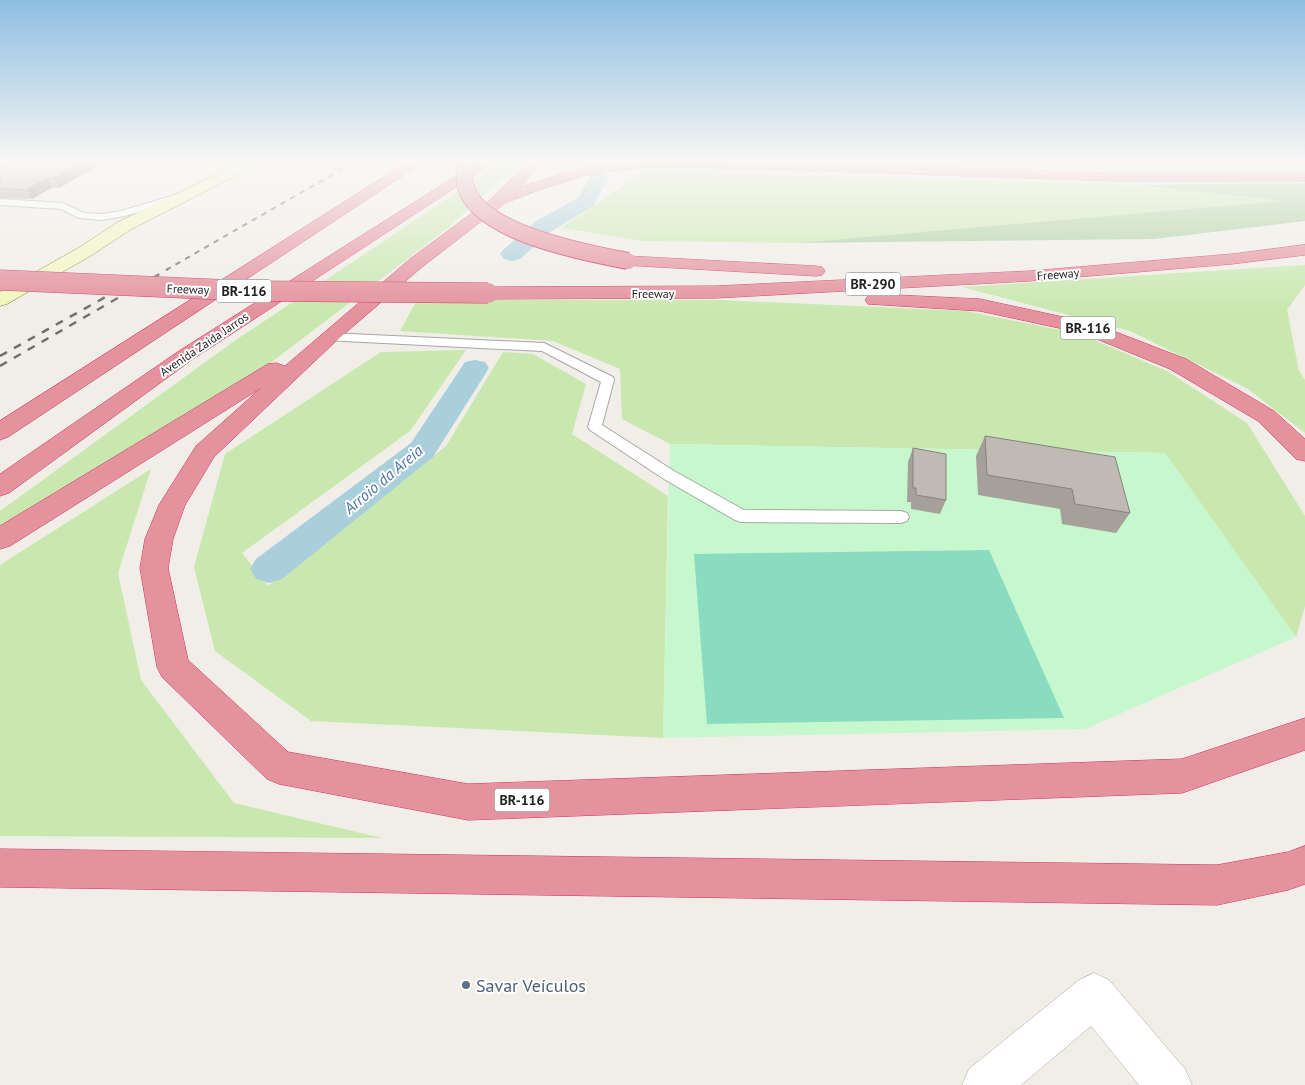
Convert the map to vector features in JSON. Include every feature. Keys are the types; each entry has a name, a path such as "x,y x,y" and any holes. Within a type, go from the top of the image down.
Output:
{"highway":[{"path":"0,432 340,212"},
{"name":"Avenida Zaida Jarros","path":"0,487 186,355 409,212"},
{"name":"BR-116","path":"484,212 416,263 329,337 204,452 172,505 160,539 154,568 173,667 279,767 468,802 1182,776 1305,734"},
{"path":"486,212 495,219 525,236 572,250 628,261 796,271 1030,276"},
{"name":"Freeway","path":"0,280 253,291 716,292 1030,276 1232,259 1305,250"},
{"name":"BR-116","path":"716,292 980,305 1088,328 1178,364 1266,416 1305,453"},
{"path":"0,539 329,337"},
{"path":"0,868 1217,885 1288,871 1305,865"}],"main road":[{"path":"0,300 86,251 124,226 153,212"},
{"path":"86,251 142,230 174,212"}],"street":[{"path":"985,1085 1094,995 1169,1085"}],"lane":[{"path":"73,212 82,216 102,217 130,212"},
{"path":"329,337 544,347 608,380 595,428 669,475 741,516 901,517"}],"green space":[{"path":"427,212 466,212 448,228 265,367 0,527 0,511 233,342"},
{"path":"585,212 1161,212 797,243 642,241 561,228"},
{"path":"1159,212 1305,212 1305,221 1154,239 797,243"},
{"path":"1305,265 1305,285 1287,310 1299,371 1305,380 1305,433 1248,389 1130,331 962,287"},
{"path":"417,300 721,300 966,311 1080,334 1167,371 1247,423 1305,516 1305,606 1296,637 1165,453 670,444 622,419 620,369 553,341 400,331"},
{"path":"466,350 410,431 242,553 268,586 446,446 503,352 533,354 586,384 572,434 668,496 663,738 311,721 215,651 194,567 225,454 381,352"},
{"path":"670,444 1165,453 1296,637 1085,729 663,738"},
{"path":"151,469 118,573 141,680 234,803 382,838 0,836 0,565"},
{"path":"989,550 1064,718 707,724 694,554"}],"building":[{"path":"985,436 1115,457 1130,513 1075,504 1072,489 987,475"},
{"path":"913,448 946,454 946,500 916,495 916,488 913,488"}],"waterway":[{"name":"Arroio da Areia","path":"512,254 544,226 569,212"},
{"name":"Arroio da Areia","path":"269,569 422,450 475,368"}],"railway":[{"path":"166,270 268,212"},
{"path":"0,366 168,269"},
{"path":"0,356 118,290"}],"place":[{"name":"Savar Veículos","path":"466,985"}]}
